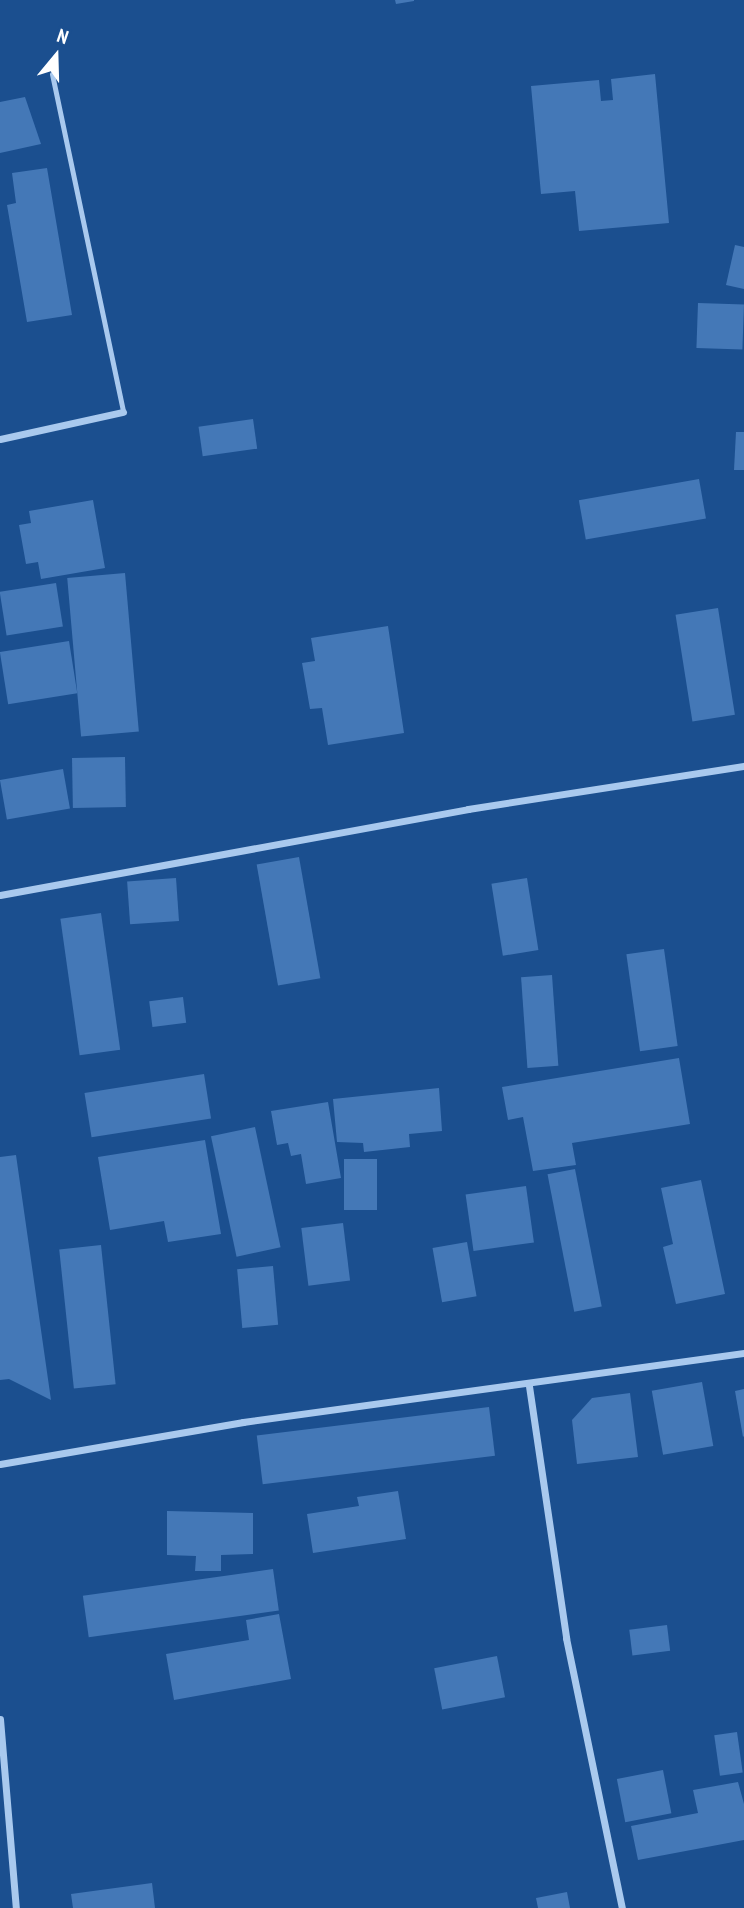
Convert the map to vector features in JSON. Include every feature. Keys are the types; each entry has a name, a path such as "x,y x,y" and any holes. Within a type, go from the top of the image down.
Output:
{"street":[{"path":"0,439 123,412"},
{"path":"0,895 468,809 744,766"},
{"path":"0,1464 243,1422 528,1386 744,1353"},
{"path":"528,1386 566,1638 622,1908"},
{"path":"0,1719 16,1908"}],"lane":[{"path":"52,74 123,412"}],"building":[{"path":"395,0 414,0 414,1 396,4"},
{"path":"655,74 669,223 579,231 575,191 541,194 531,86 599,80 601,101 613,100 611,79"},
{"path":"25,97 41,144 0,153 0,102"},
{"path":"47,168 72,315 27,322 7,205 16,203 12,173"},
{"path":"735,245 744,247 744,289 726,285"},
{"path":"698,303 744,305 742,350 696,348"},
{"path":"253,419 257,449 203,456 199,427"},
{"path":"736,432 744,432 744,470 734,470"},
{"path":"699,479 706,518 586,540 579,500"},
{"path":"93,500 105,568 41,579 38,562 26,564 19,525 31,523 29,511"},
{"path":"125,573 139,731 81,736 67,578"},
{"path":"56,583 63,626 7,635 0,592"},
{"path":"718,608 735,715 692,721 676,615"},
{"path":"388,626 404,733 328,745 322,708 310,709 302,663 315,661 311,638"},
{"path":"69,641 77,693 8,704 0,652"},
{"path":"125,757 126,807 73,808 72,758"},
{"path":"63,769 70,808 7,820 0,780"},
{"path":"299,857 320,978 278,986 257,864"},
{"path":"176,878 179,921 130,924 127,881"},
{"path":"527,878 538,950 503,956 491,884"},
{"path":"101,913 120,1050 80,1055 60,919"},
{"path":"664,949 678,1046 640,1051 626,954"},
{"path":"552,975 558,1066 527,1068 521,977"},
{"path":"183,997 186,1023 152,1027 149,1001"},
{"path":"679,1058 690,1124 572,1143 576,1165 533,1171 523,1117 508,1120 502,1087"},
{"path":"204,1074 211,1118 92,1137 84,1093"},
{"path":"439,1088 442,1131 409,1134 410,1147 364,1152 363,1143 337,1142 333,1099"},
{"path":"328,1102 341,1178 306,1184 301,1154 291,1156 288,1143 277,1145 271,1111"},
{"path":"255,1127 281,1247 237,1257 211,1136"},
{"path":"205,1140 221,1234 168,1242 164,1221 110,1230 98,1157"},
{"path":"16,1155 51,1400 9,1379 0,1380 0,1157"},
{"path":"344,1159 377,1159 377,1210 344,1210"},
{"path":"575,1169 602,1306 574,1312 548,1174"},
{"path":"701,1180 725,1294 676,1304 663,1247 673,1244 661,1188"},
{"path":"526,1186 534,1242 474,1251 466,1194"},
{"path":"343,1223 350,1281 308,1286 301,1228"},
{"path":"467,1242 477,1296 442,1302 433,1248"},
{"path":"101,1245 116,1384 74,1389 59,1249"},
{"path":"273,1266 278,1325 242,1328 237,1269"},
{"path":"702,1382 713,1446 663,1455 652,1391"},
{"path":"744,1389 744,1436 743,1437 735,1391"},
{"path":"630,1393 638,1457 577,1464 572,1420 592,1398"},
{"path":"489,1407 495,1456 263,1484 257,1436"},
{"path":"398,1491 406,1539 313,1553 307,1514 359,1506 357,1497"},
{"path":"167,1511 253,1513 253,1554 221,1555 221,1571 195,1571 196,1556 167,1555"},
{"path":"273,1569 279,1611 89,1637 83,1596"},
{"path":"279,1614 291,1679 174,1700 166,1654 249,1640 246,1620"},
{"path":"667,1625 670,1651 632,1655 629,1630"},
{"path":"497,1656 505,1697 442,1709 434,1668"},
{"path":"737,1732 743,1773 720,1776 714,1735"},
{"path":"663,1770 671,1813 625,1822 617,1779"},
{"path":"738,1782 744,1804 744,1840 638,1860 631,1826 698,1813 693,1790"},
{"path":"152,1883 155,1908 73,1908 71,1894"},
{"path":"567,1892 570,1908 538,1908 536,1898"}]}
